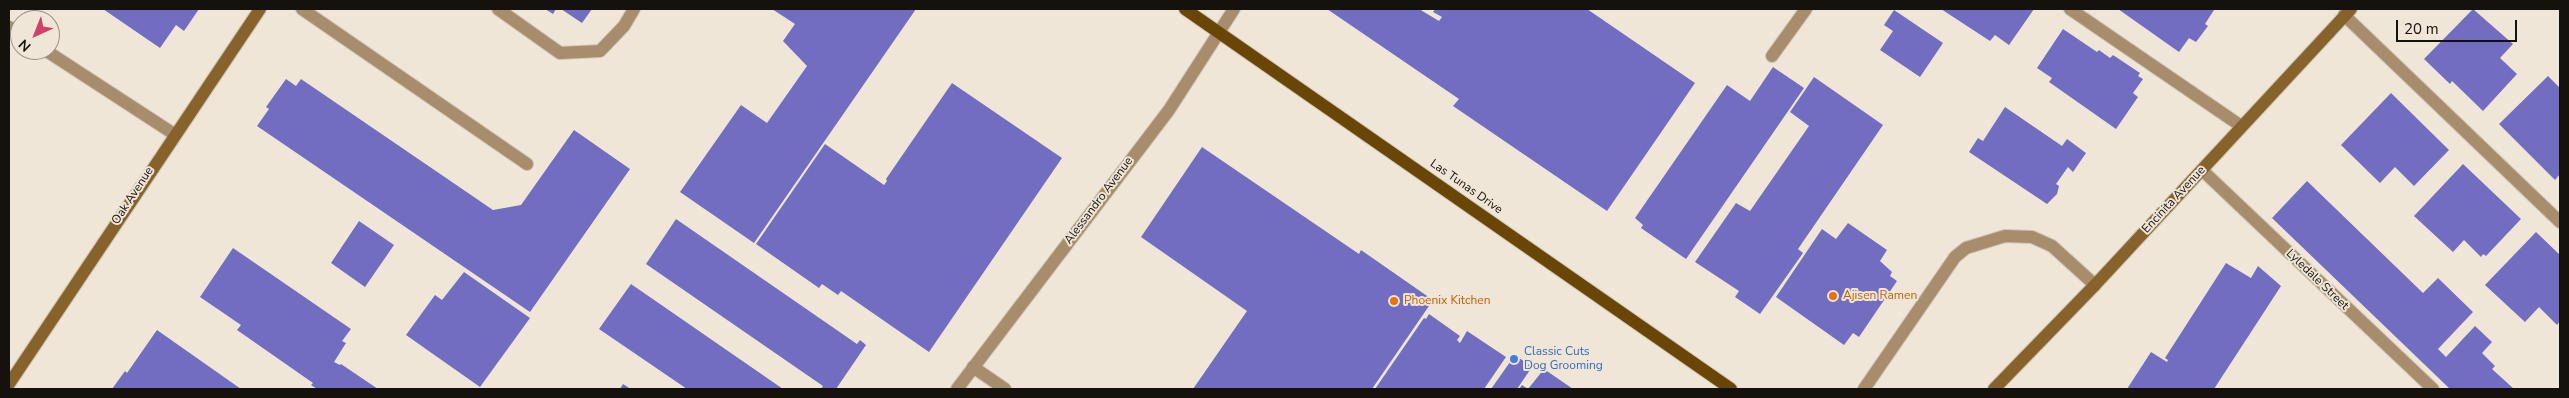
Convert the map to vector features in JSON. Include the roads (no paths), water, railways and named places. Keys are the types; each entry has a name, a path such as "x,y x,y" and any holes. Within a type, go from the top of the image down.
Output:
{"main road":[{"name":"Las Tunas Drive","path":"1185,9 1731,389"}],"street":[{"name":"Oak Avenue","path":"9,384 174,134 260,9"},
{"path":"302,9 527,164"},
{"path":"498,9 560,53 600,51 624,26 634,9"},
{"name":"Alessandro Avenue","path":"957,389 1168,110 1234,9"},
{"path":"1772,56 1806,9"},
{"path":"2070,9 2241,126"},
{"path":"2347,12 2560,222"},
{"name":"Encinita Avenue","path":"1994,389 2095,285 2347,12"},
{"path":"59,60 174,134"},
{"name":"Lyledale Street","path":"2202,170 2433,389"},
{"path":"1864,389 1955,257 1966,248 2005,236 2032,237 2052,246 2095,285"},
{"path":"973,367 1005,389"}],"place":[{"name":"Ajisen Ramen","path":"1833,296"},
{"name":"Phoenix Kitchen","path":"1394,301"},
{"name":"Classic Cuts Dog Grooming","path":"1514,359"}]}
